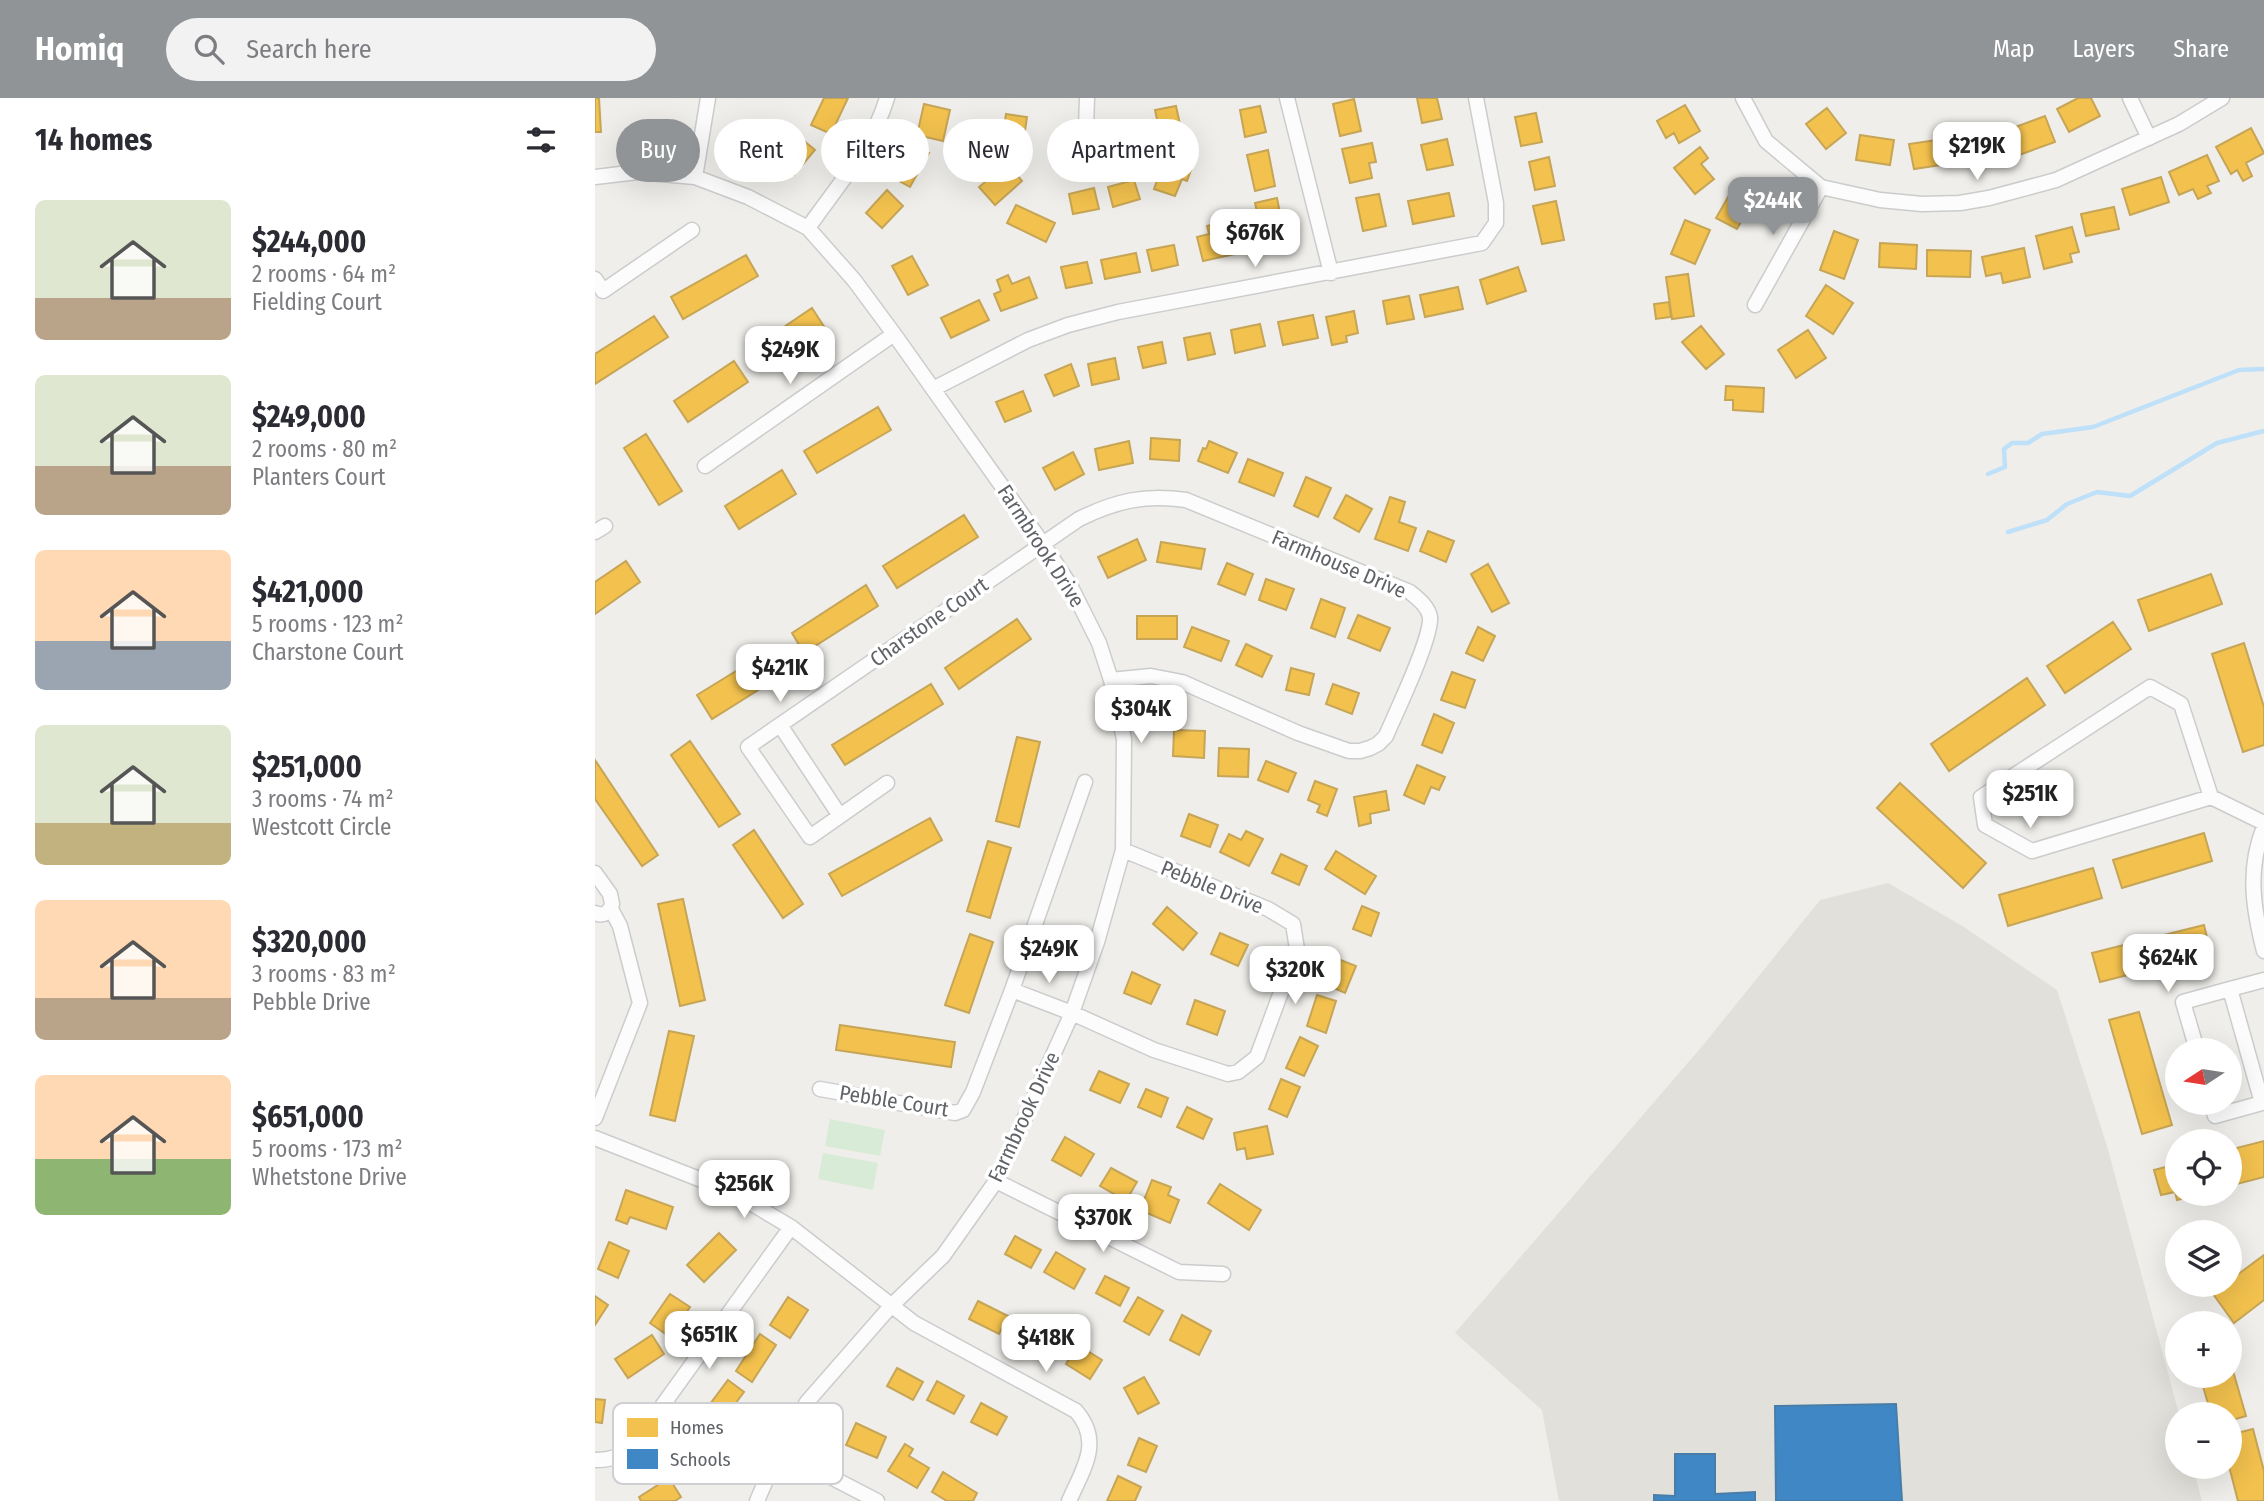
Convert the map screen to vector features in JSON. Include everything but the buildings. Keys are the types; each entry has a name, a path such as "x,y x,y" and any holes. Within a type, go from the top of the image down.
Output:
{"street":[{"path":"700,147 708,98"},
{"path":"808,228 866,146 880,122 887,98"},
{"path":"1086,119 1087,98"},
{"path":"1287,98 1331,272"},
{"path":"933,389 1028,340 1068,324 1118,312 1482,243 1496,223 1496,203 1476,98"},
{"path":"1742,98 1766,141 1821,187 1880,200 1922,204 1970,201 2028,189 2056,180 2179,124 2223,98"},
{"path":"2130,98 2149,138"},
{"name":"Farmbrook Drive","path":"595,177 616,174"},
{"name":"Farmbrook Drive","path":"700,179 748,197 808,228 853,280 894,334 1044,544 1075,594 1098,643 1111,680 1124,739 1123,850 1097,942 1072,1013 996,1181 943,1255 891,1306 806,1403"},
{"path":"1755,305 1821,187"},
{"path":"595,279 603,291 692,230"},
{"path":"705,466 894,334"},
{"name":"Farmhouse Drive","path":"1044,544 1079,519 1101,508 1144,497 1186,500 1410,592 1427,608 1430,619 1422,652 1386,736 1378,744 1360,751 1349,751 1298,733 1182,682 1151,676 1111,680"},
{"name":"Charstone Court","path":"887,783 810,836 748,747 1044,544"},
{"path":"2211,797 2032,851 1985,825 1981,797 2150,687 2181,704 2211,797 2264,825 2252,876 2256,920 2264,951"},
{"path":"780,725 840,816"},
{"name":"Pebble Court","path":"820,1089 955,1113 963,1110 973,1092 1012,990 1085,782"},
{"name":"Pebble Drive","path":"1072,1013 1154,1050 1229,1074 1238,1072 1257,1057 1297,949 1293,924 1268,909 1123,850"},
{"path":"595,873 612,899 611,909 620,926 640,1003 601,1085 595,1118"},
{"path":"595,913 603,914 611,909"},
{"path":"2194,1038 2183,1002 2264,980"},
{"path":"2230,989 2262,1104 2242,1109"},
{"path":"1012,990 1072,1013"},
{"path":"595,1138 732,1192 791,1227 914,1323 1076,1411 1084,1420 1090,1444 1088,1456 1069,1501"},
{"path":"996,1181 1179,1272 1223,1274"},
{"path":"664,1403 791,1227"},
{"path":"595,1460 613,1458"},
{"path":"843,1483 877,1501"},
{"name":"Farmbrook Drive","path":"757,1501 764,1484"}],"shaded area":[{"path":"1888,883 1964,927 2057,990 2107,1146 2165,1362 2165,1388 2172,1388 2176,1402 2165,1402 2165,1479 2196,1479 2202,1501 1559,1501 1542,1410 1455,1333 1704,1044 1820,900"}],"green space":[{"path":"830,1119 885,1130 880,1156 825,1146"},
{"path":"823,1153 878,1163 873,1190 818,1179"}],"waterway":[{"path":"1988,474 2005,467 2004,449 2012,443 2028,443 2042,434 2093,427 2239,370 2264,369"},
{"path":"2008,532 2047,520 2067,504 2097,492 2130,496 2217,443 2264,431"}]}
